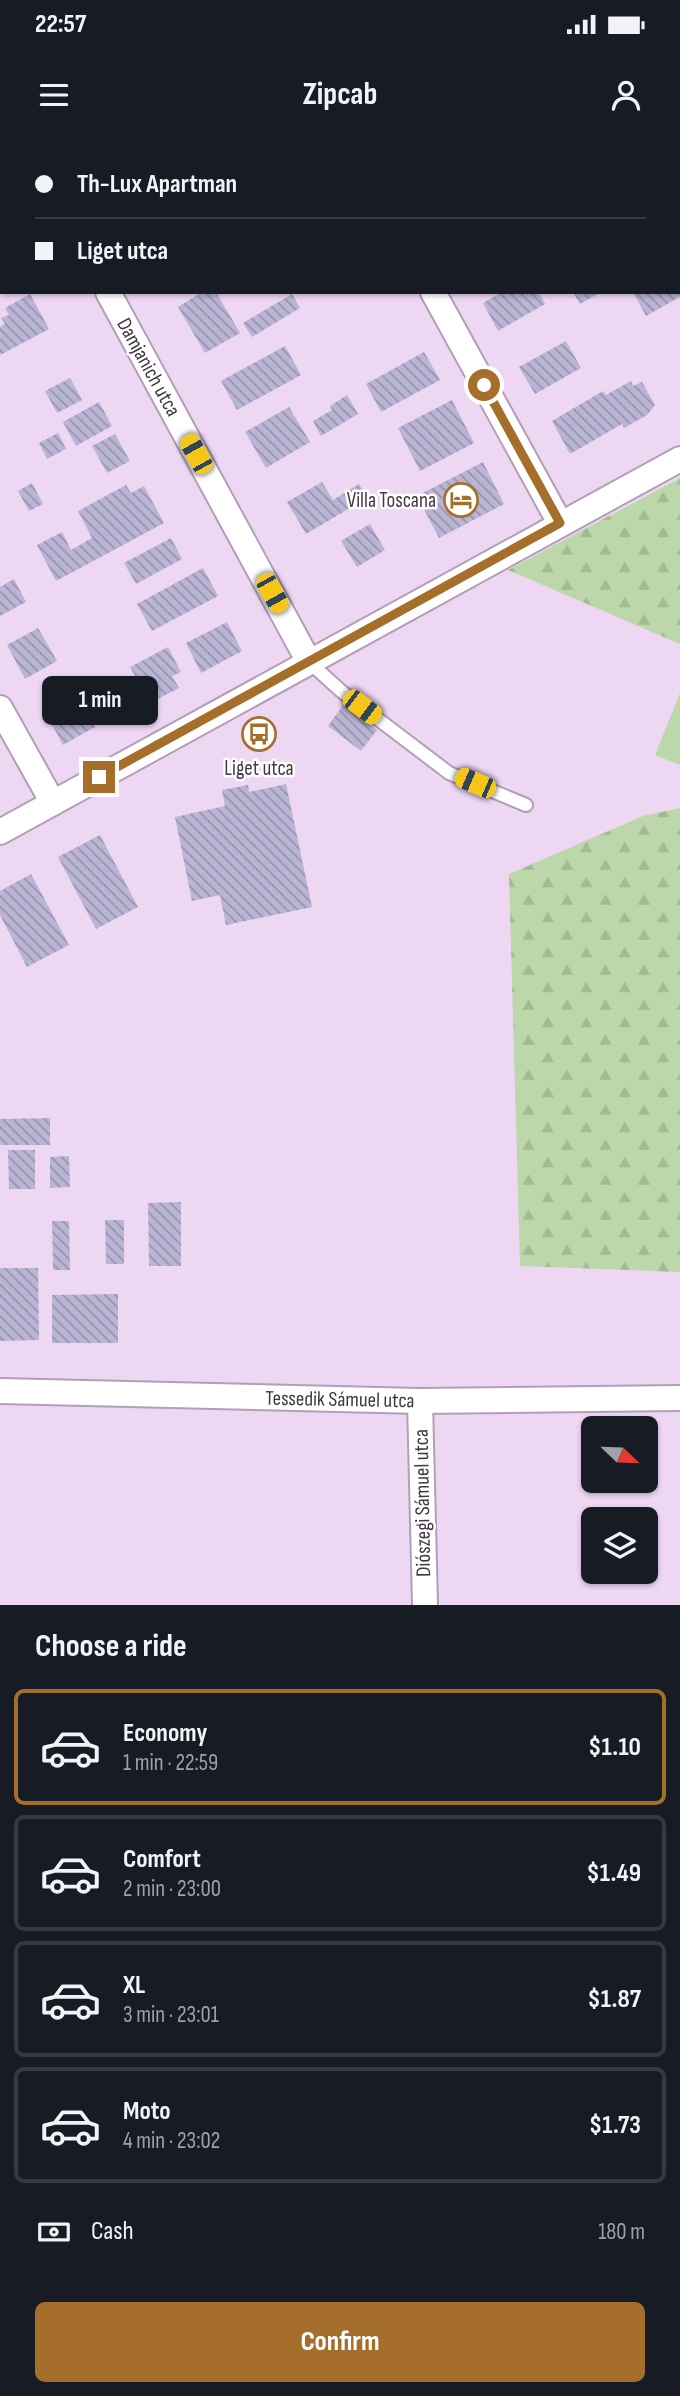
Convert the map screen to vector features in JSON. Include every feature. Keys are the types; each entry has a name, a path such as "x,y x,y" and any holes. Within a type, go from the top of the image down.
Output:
{"street":[{"name":"Damjanich utca","path":"109,294 309,662"},
{"path":"434,294 560,523"},
{"path":"0,832 680,459"},
{"path":"0,708 53,803"},
{"name":"Tessedik Sámuel utca","path":"0,1391 420,1401 680,1398"},
{"name":"Diószegi Sámuel utca","path":"420,1401 425,1605"}],"lane":[{"path":"309,662 341,691 449,773 526,805"}],"green space":[{"path":"680,478 680,644 508,570"},
{"path":"680,693 680,765 655,755"},
{"path":"680,808 680,1272 520,1266 509,874 643,816"}],"building":[{"path":"30,294 49,329 0,355 0,327 5,324 1,318 9,315 5,308"},
{"path":"199,294 217,294 240,333 205,353 178,307"},
{"path":"292,294 300,308 252,337 243,323"},
{"path":"499,294 540,294 545,304 498,331 483,303"},
{"path":"574,294 598,294 580,304"},
{"path":"634,294 680,294 680,297 646,316"},
{"path":"566,341 581,368 535,394 519,367"},
{"path":"285,346 301,375 237,410 221,381"},
{"path":"424,352 440,380 381,412 366,384"},
{"path":"70,378 82,400 57,413 45,391"},
{"path":"631,381 633,386 642,382 655,405 647,415 624,428 622,424 570,454 552,421 603,391 606,395"},
{"path":"347,395 358,414 321,436 313,421 332,410 330,406"},
{"path":"452,400 474,443 420,471 398,428"},
{"path":"99,402 112,426 76,446 63,422"},
{"path":"289,407 310,442 266,468 245,432"},
{"path":"58,433 66,449 47,459 39,443"},
{"path":"115,434 130,461 107,473 92,446"},
{"name":"Villa Toscana","path":"483,462 504,504 439,538 417,496"},
{"path":"322,482 333,500 359,484 367,498 306,534 287,502"},
{"path":"32,483 43,504 29,511 18,491"},
{"path":"126,485 131,493 144,486 164,523 56,581 37,545 62,532 71,550 92,538 78,511"},
{"path":"370,524 385,550 357,567 341,541"},
{"path":"171,538 182,559 136,584 124,563"},
{"path":"203,568 218,596 152,631 137,604"},
{"path":"14,579 26,602 0,616 0,587"},
{"path":"227,622 242,651 201,673 186,643"},
{"path":"38,628 57,661 25,679 7,645"},
{"path":"168,647 181,672 172,676 179,688 150,703 130,667"},
{"path":"80,699 95,727 63,745 48,717"},
{"path":"343,705 377,730 361,751 328,726"},
{"path":"286,784 312,907 226,925 220,895 192,901 175,817 225,806 222,790 248,785 249,792"},
{"path":"100,835 138,907 96,929 58,857"},
{"path":"31,874 69,945 27,967 0,915 0,891"},
{"path":"50,1118 50,1145 0,1145 0,1119"},
{"path":"8,1150 35,1150 35,1189 9,1189"},
{"path":"69,1156 70,1187 50,1188 50,1157"},
{"path":"181,1202 181,1266 149,1266 148,1203"},
{"path":"105,1220 124,1220 124,1264 106,1264"},
{"path":"52,1221 69,1221 70,1270 53,1270"},
{"path":"0,1268 38,1268 39,1340 0,1341"},
{"path":"118,1294 118,1343 52,1343 52,1295"}],"place":[{"name":"Villa Toscana","path":"461,500"},
{"name":"Liget utca","path":"259,734"}],"route":[{"path":"99,777 560,523 484,385"}]}
